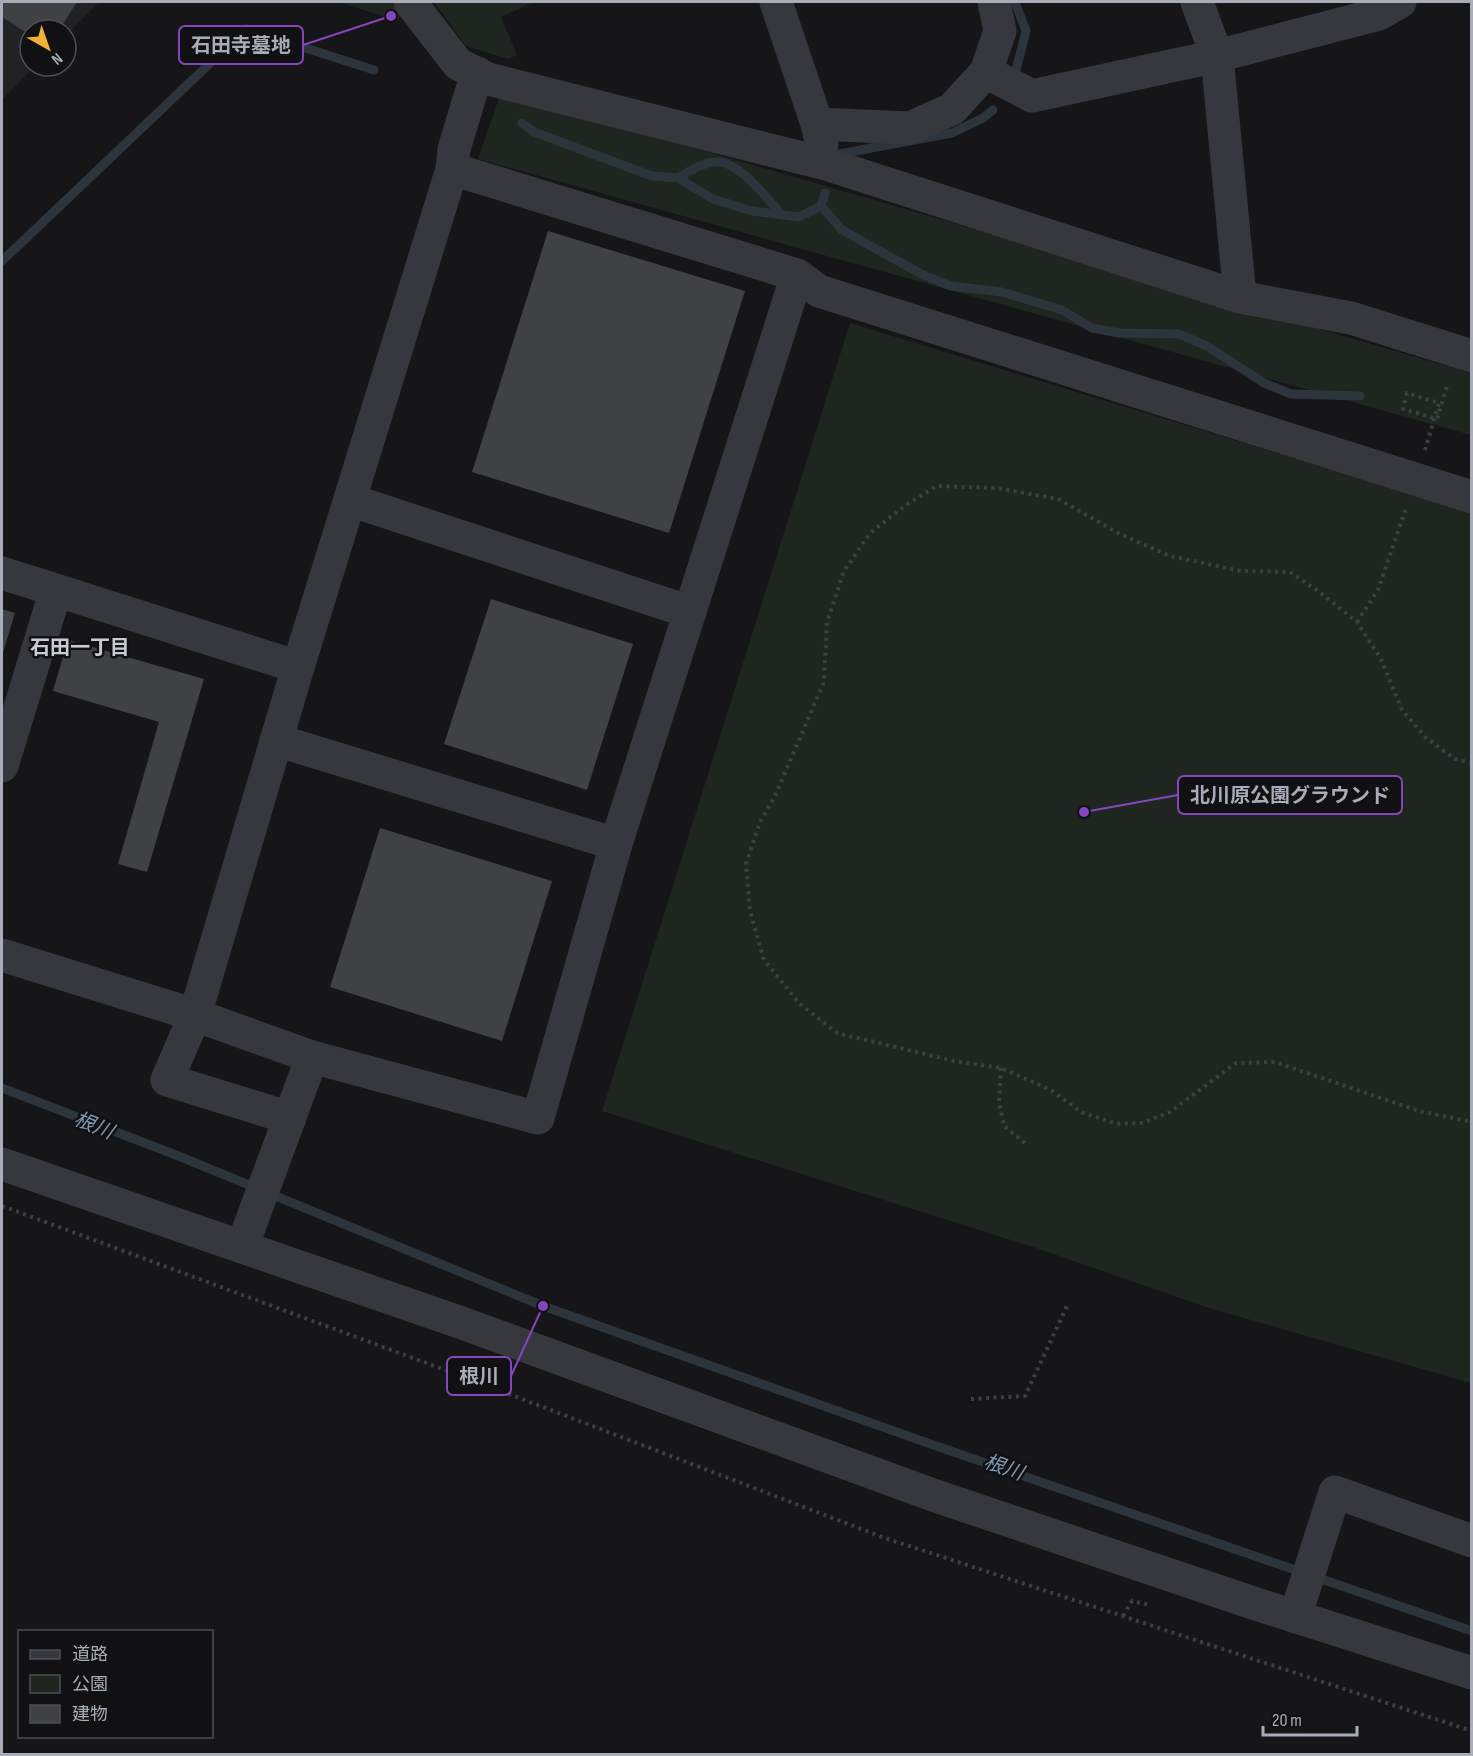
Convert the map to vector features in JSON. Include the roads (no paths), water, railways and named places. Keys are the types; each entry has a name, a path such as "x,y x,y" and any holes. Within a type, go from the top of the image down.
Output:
{"street":[{"path":"410,2 459,64 488,79 826,164 1240,297 1351,318 1470,347"},
{"path":"776,2 817,124 826,164"},
{"path":"817,124 910,128 952,109 986,72 1000,31 994,2"},
{"path":"1197,2 1217,56 1240,297"},
{"path":"986,72 1032,96 1217,56 1378,14 1400,2"},
{"path":"290,1118 167,1080 195,1015 298,667 452,169 454,149 477,73"},
{"path":"452,169 797,275 819,291 1472,497"},
{"path":"2,955 195,1015 312,1057 538,1118 616,844 797,275"},
{"path":"350,500 690,612"},
{"path":"2,573 298,667"},
{"path":"2,766 56,590"},
{"path":"276,740 616,844"},
{"path":"242,1247 312,1057"},
{"path":"2,1164 462,1323 933,1495 1304,1589 1472,1673"},
{"path":"1304,1589 1335,1492 1472,1541"}],"waterway":[{"path":"1015,2 1026,31 1015,74"},
{"path":"2,261 246,29 374,70"},
{"path":"839,154 952,133 983,118 993,110"},
{"path":"522,123 534,132 652,176 678,178 713,199 752,211 799,217 821,206 842,230 923,275 951,286 1002,292 1062,310 1092,328 1119,333 1179,334 1207,346 1264,383 1291,394 1360,396"},
{"path":"678,178 697,167 717,162 726,163 744,174 782,215"},
{"path":"821,206 825,193"},
{"name":"根川","path":"2,1088 181,1157 543,1306 922,1441 1472,1631"}],"place":[{"name":"石田寺墓地","path":"391,16"},
{"name":"北川原公園グラウンド","path":"1084,812"},
{"name":"根川","path":"543,1306"}],"district":[{"name":"石田一丁目","path":"80,647"}]}
